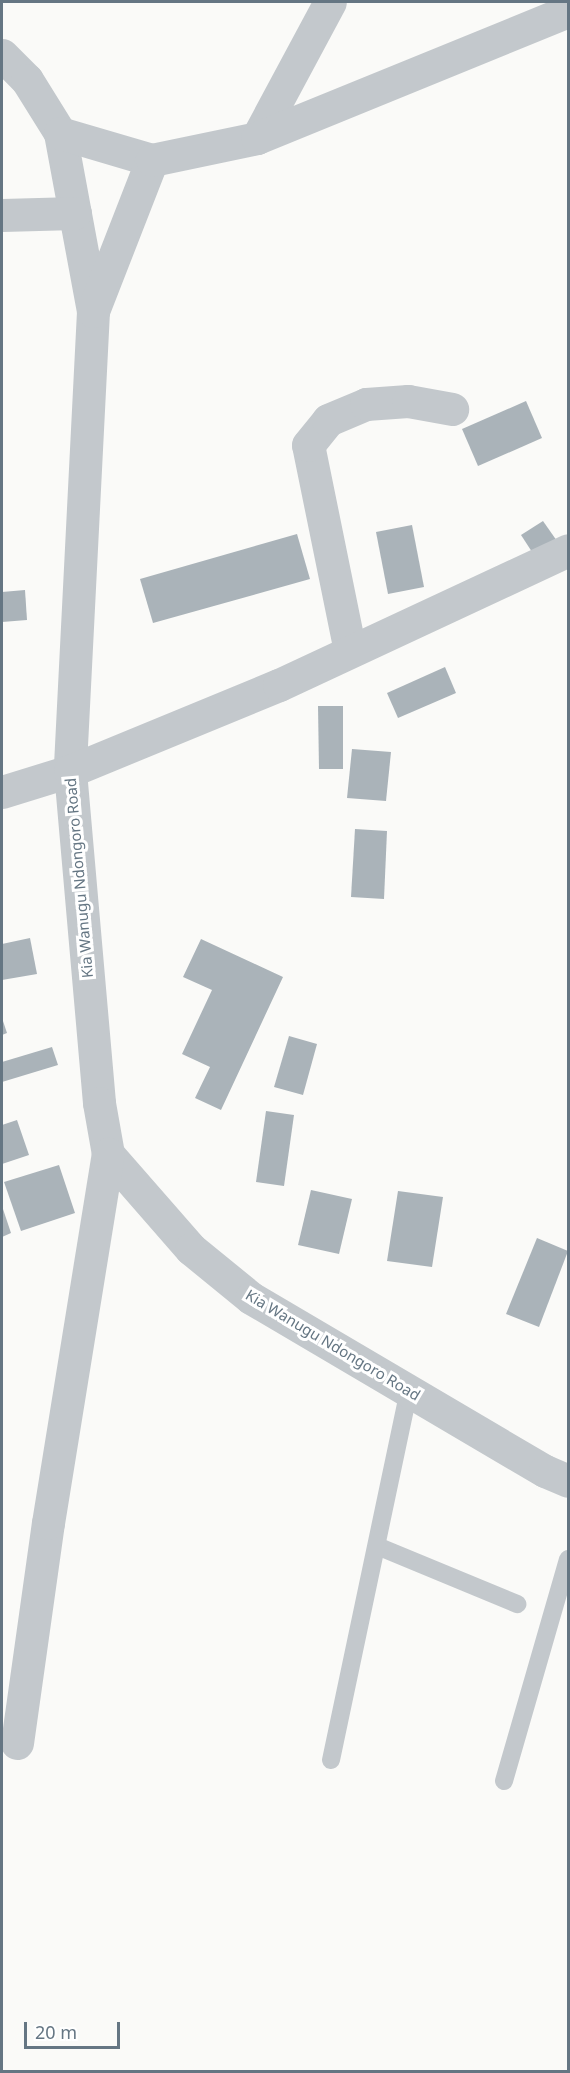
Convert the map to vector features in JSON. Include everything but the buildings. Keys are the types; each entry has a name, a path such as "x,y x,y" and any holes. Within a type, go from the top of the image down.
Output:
{"street":[{"path":"257,138 330,2"},
{"path":"60,133 152,159 257,138 568,10"},
{"name":"Kia Wanugu Ndongoro Road","path":"2,55 27,80 60,133 93,311 70,771 99,1103 108,1154 191,1250 251,1298 546,1472 568,1480"},
{"path":"93,311 152,159"},
{"path":"2,215 75,213"},
{"path":"350,651 308,445 328,420 366,404 408,401 452,408"},
{"path":"2,792 70,771 350,651 568,550"},
{"path":"17,1743 108,1154"}],"lane":[{"path":"331,1760 409,1391"},
{"path":"377,1546 518,1604"},
{"path":"504,1781 568,1559"}]}
